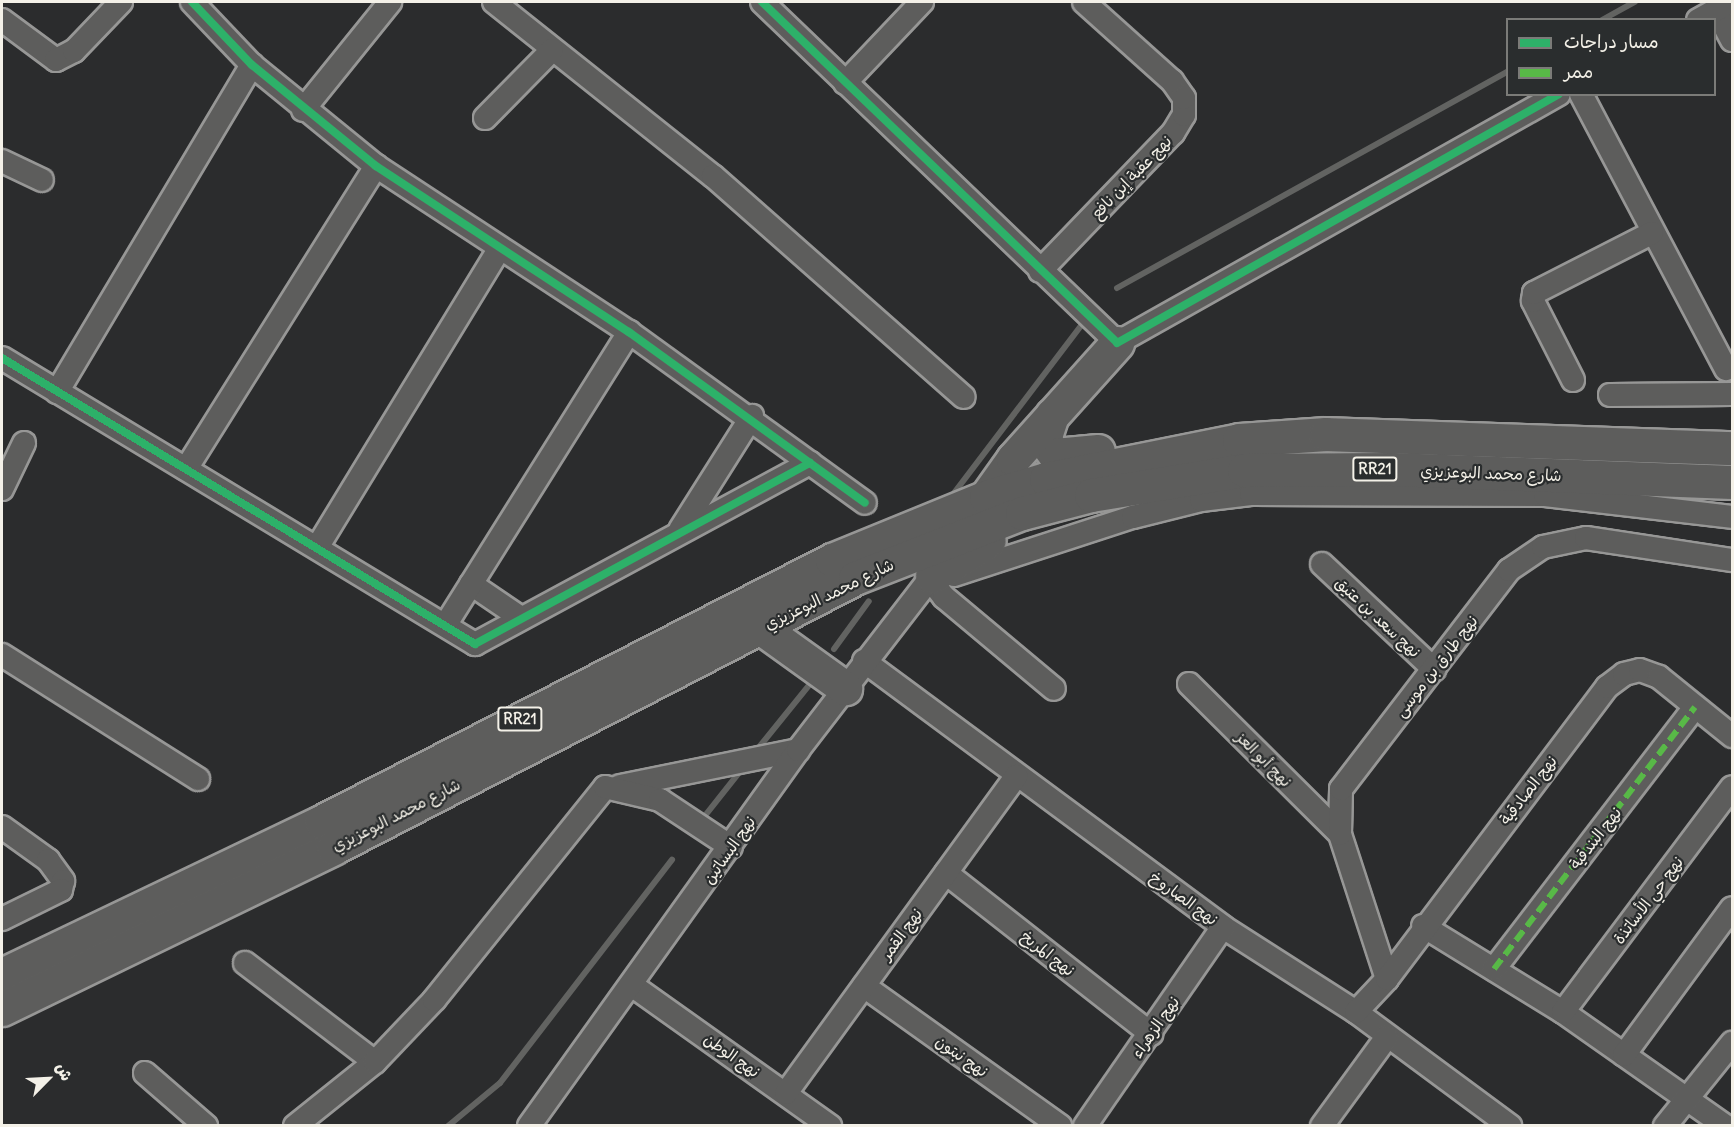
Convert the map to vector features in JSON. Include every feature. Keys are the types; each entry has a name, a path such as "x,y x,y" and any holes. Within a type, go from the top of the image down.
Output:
{"highway":[{"path":"986,497 1052,414 1117,343"},
{"path":"1052,414 1044,440 1047,448 1061,456 1149,444 1239,440"},
{"name":"شارع محمد البوعزيزي","path":"327,835 832,560 986,497 1046,478 1239,440 1326,434 1425,435 1732,448"},
{"name":"شارع محمد البوعزيزي","path":"2,975 327,835 760,627 855,578 966,533 1091,495 1244,470 1392,469 1732,482"},
{"path":"930,582 985,542 1091,495"},
{"path":"760,627 845,688"},
{"name":"RR21","path":"2,955 237,846 327,835"},
{"name":"RR21","path":"2,1017 261,897 327,835"}],"street":[{"path":"2,20 56,60 74,51 121,2"},
{"path":"192,2 252,65 303,110 376,166 499,249 629,332 752,416 810,463 865,503"},
{"path":"303,110 390,2"},
{"path":"494,2 713,176 964,397"},
{"path":"762,2 1117,343 1555,96"},
{"path":"845,84 922,2"},
{"name":"نهج عقبة إبن نافع","path":"1040,271 1173,133 1184,115 1184,98 1172,81 1084,2"},
{"path":"1715,10 1732,40"},
{"path":"484,118 552,50"},
{"path":"57,392 252,65"},
{"path":"1582,96 1652,233 1726,369"},
{"path":"2,161 42,180"},
{"path":"186,469 376,166"},
{"path":"1573,380 1533,301 1534,293 1652,233"},
{"path":"318,546 499,249"},
{"path":"446,624 629,332"},
{"path":"2,358 318,546 475,644 679,531 810,463"},
{"path":"1610,395 1732,394"},
{"path":"679,531 752,416"},
{"path":"2,489 24,443"},
{"path":"1054,689 944,597 930,582 1014,552 1133,517 1201,500 1251,494 1545,495 1732,517"},
{"name":"نهج طارق بن موسى","path":"1387,979 1340,834 1341,789 1509,570 1543,547 1586,537 1732,560"},
{"name":"نهج سعد بن عتيق","path":"1322,564 1434,669"},
{"name":"نهج البساتين","path":"529,1125 633,986 798,750 864,661 930,582"},
{"path":"471,584 521,618"},
{"path":"2,655 198,779"},
{"name":"نهج الصاروخ","path":"864,661 1016,776 1223,927 1356,1012 1387,1037 1510,1125"},
{"name":"نهج الصادقية","path":"1356,1012 1387,979 1423,926 1608,687 1624,674 1640,670 1659,677 1732,736"},
{"name":"نهج أبو العز","path":"1189,684 1340,834"},
{"name":"نهج البندقية","path":"1494,969 1695,707"},
{"path":"295,1125 375,1062 475,953 591,798 605,787 798,750"},
{"name":"نهج القمر","path":"786,1093 1016,776"},
{"path":"612,787 660,800 731,847"},
{"name":"نهج حي الأساتذة","path":"1563,1012 1732,788"},
{"path":"2,827 48,860 63,881 60,890 2,919"},
{"name":"نهج المريخ","path":"946,873 1151,1034"},
{"path":"1624,1055 1732,908"},
{"path":"1423,926 1563,1012 1725,1125"},
{"name":"نهج الزهراء","path":"1085,1125 1151,1034 1223,927"},
{"path":"245,963 375,1062"},
{"name":"نهج الوطن","path":"633,986 786,1093 821,1123"},
{"name":"نهج نبتون","path":"864,986 1060,1125"},
{"path":"1322,1125 1387,1037"},
{"path":"1665,1125 1732,1043"},
{"path":"145,1073 206,1125"}],"waterway":[{"path":"1606,18 1635,2"},
{"path":"1117,288 1506,72"},
{"path":"951,497 1084,322"},
{"path":"834,649 869,601"},
{"path":"756,751 814,679"},
{"path":"700,822 742,769"},
{"path":"448,1126 500,1083 672,860"}],"marked path":[{"path":"1494,969 1695,707"}],"cycle path":[{"path":"192,2 252,65 376,166 629,332 865,503"},
{"path":"762,2 1117,343 1555,96"},
{"path":"2,358 475,644 810,463"}]}
